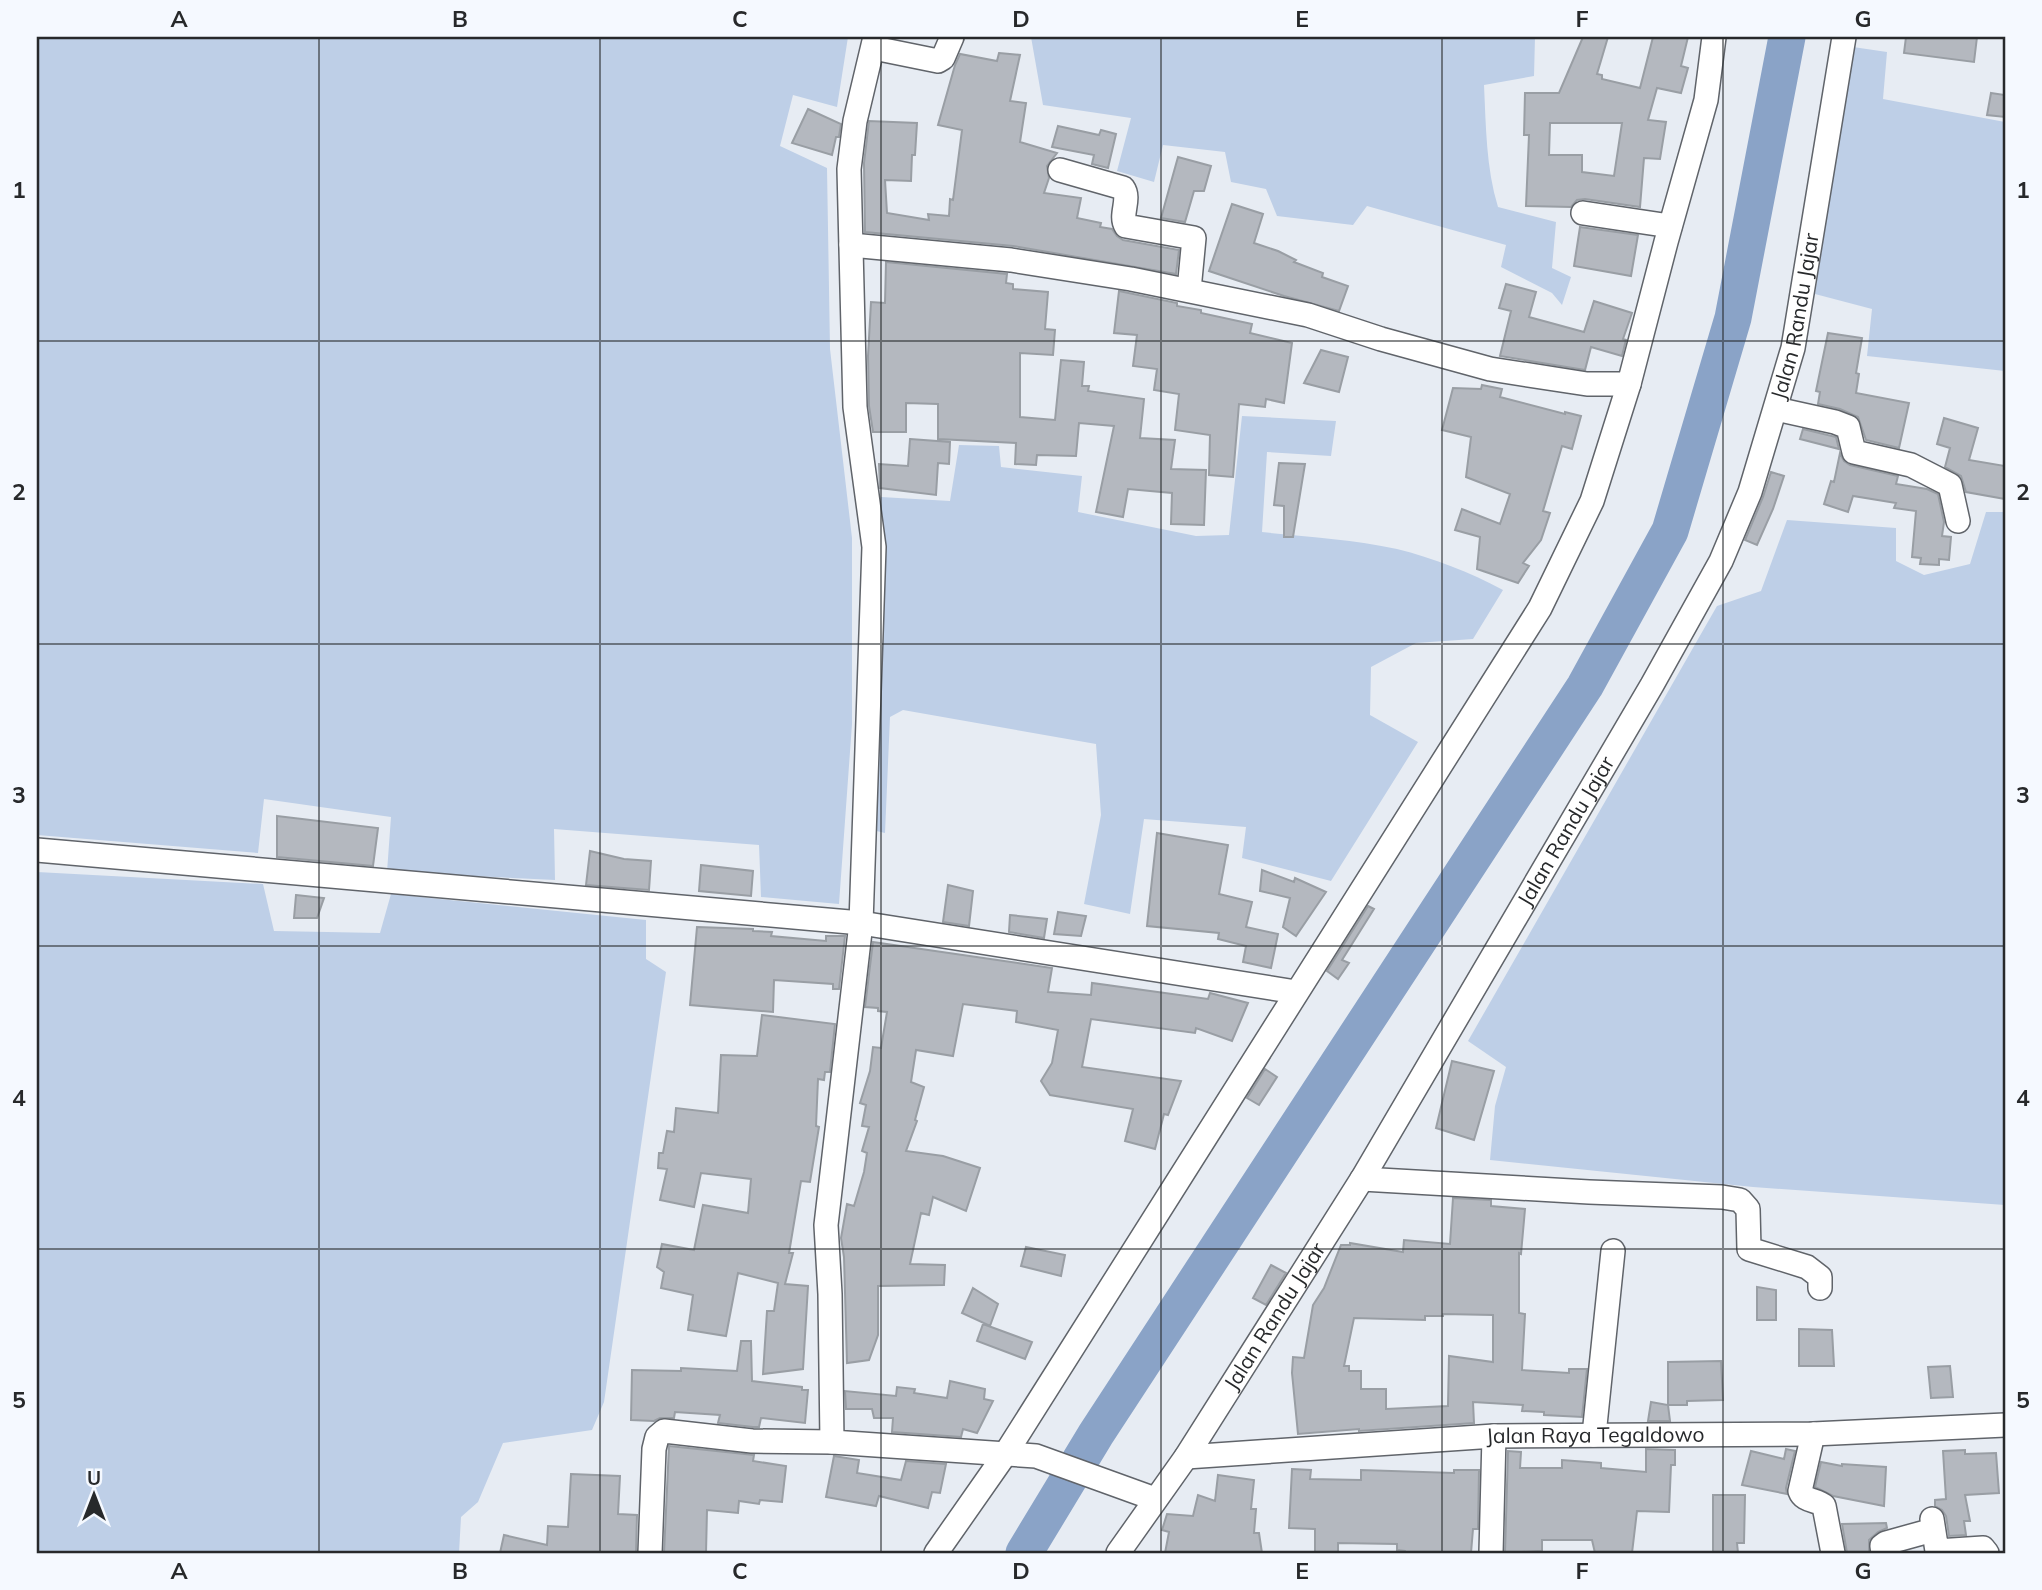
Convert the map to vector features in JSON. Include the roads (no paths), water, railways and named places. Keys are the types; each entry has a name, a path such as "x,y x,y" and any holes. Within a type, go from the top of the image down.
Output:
{"street":[{"path":"832,1442 826,1225 861,923 874,547 857,425 849,169 855,121 875,42 938,61 943,58 952,37"},
{"path":"936,1553 1006,1452 1540,608 1592,501 1629,384 1706,100 1714,37"},
{"name":"Jalan Randu Jajar","path":"1118,1553 1186,1457 1362,1179 1652,684 1721,561 1787,412 1793,348 1844,37"},
{"path":"1059,170 1123,188 1127,193 1123,220 1126,226 1194,238 1189,289"},
{"path":"1583,213 1670,226"},
{"path":"851,245 1011,260 1189,289 1308,315 1381,339 1490,369 1587,384 1629,384"},
{"path":"1787,412 1835,422 1848,428 1854,452 1911,465 1951,485 1958,521"},
{"path":"37,850 861,923 1296,992"},
{"path":"1362,1179 1741,1200 1748,1209 1749,1249 1807,1267 1820,1277 1820,1288"},
{"path":"1594,1435 1613,1251"},
{"name":"Jalan Raya Tegaldowo","path":"1186,1457 1494,1436 1813,1434 2005,1425"},
{"path":"650,1553 654,1450 660,1434 664,1431 752,1441 832,1442 1036,1456 1155,1499"},
{"path":"1813,1434 1800,1491 1807,1499 1820,1502 1824,1506 1833,1553"},
{"path":"1491,1553 1494,1436"},
{"path":"1883,1553 1882,1546 1886,1543 1932,1525 1937,1551 1983,1548 1987,1553"}],"waterway":[{"path":"1024,1553 1096,1434 1585,686 1670,531 1733,318 1787,37"}]}
